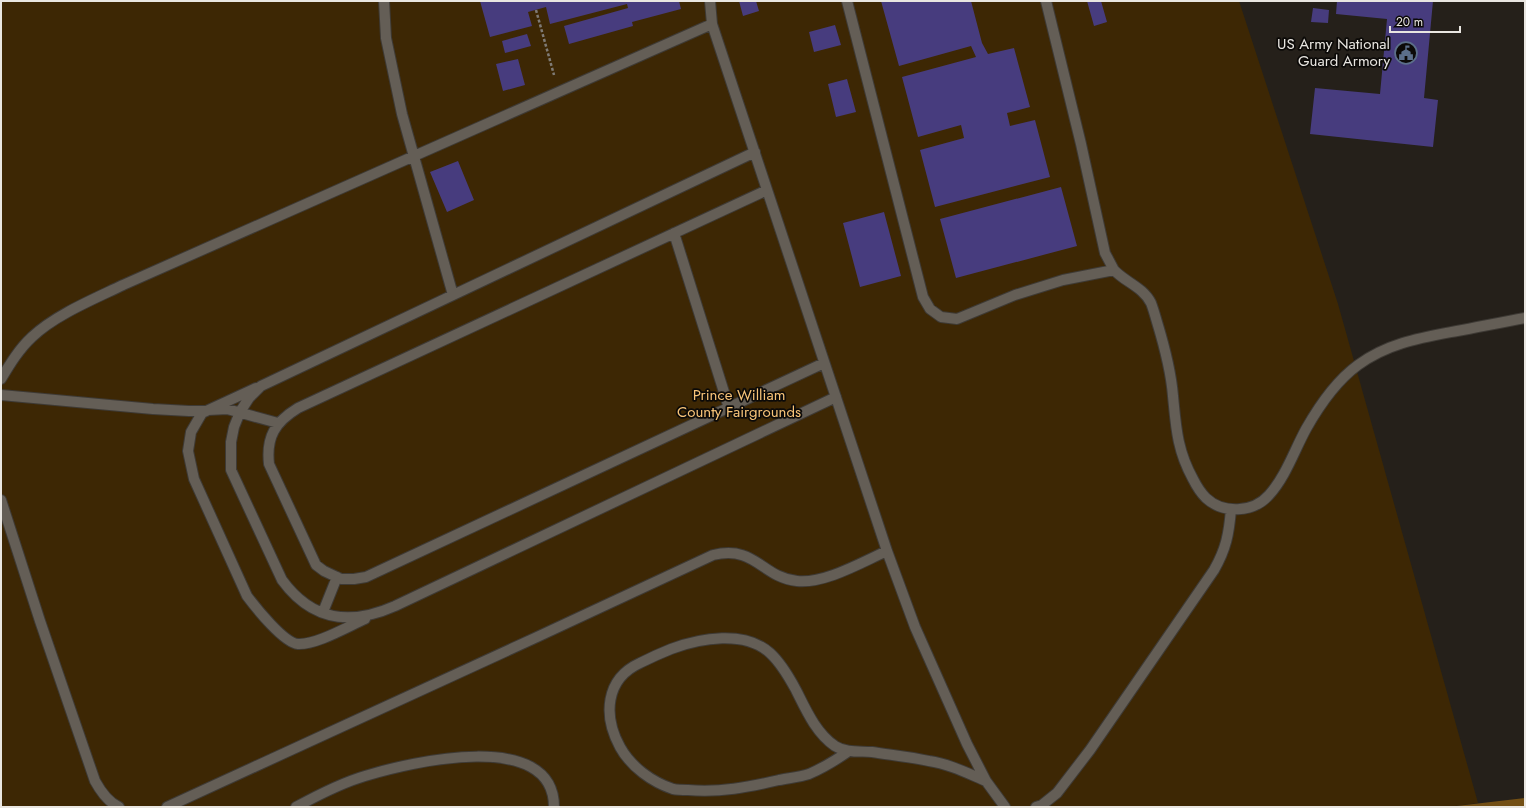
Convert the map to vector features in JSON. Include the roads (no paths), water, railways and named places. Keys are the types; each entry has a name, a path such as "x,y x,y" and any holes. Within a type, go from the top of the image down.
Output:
{"lane":[{"path":"384,1 386,38 402,114 453,295"},
{"path":"710,1 712,24 887,551 916,627 967,744 986,781 1005,807"},
{"path":"847,1 923,297 930,309 941,317 958,319 1015,295 1064,280 1114,270"},
{"path":"1046,1 1081,144 1105,253 1114,270 1143,292 1150,302 1163,340 1173,394 1175,427 1181,454 1193,480 1206,498 1216,504 1231,509 1241,509 1256,505 1268,496 1284,474 1306,429 1321,404 1344,376 1359,364 1386,348 1410,340 1525,318"},
{"path":"1,379 14,357 32,336 54,320 123,285 712,24"},
{"path":"755,152 202,413 191,432 188,451 194,480 247,596 260,613 279,633 297,644 312,643 379,613 836,397"},
{"path":"767,190 298,408 278,423 272,434 269,444 269,464 316,565 324,571 341,579 354,579 366,576 824,363"},
{"path":"674,233 728,408"},
{"path":"261,386 249,398 240,412 234,427 231,442 231,470 282,580 291,592 302,602 322,612 346,618 363,617 379,613"},
{"path":"1,395 153,409 189,411 227,409 278,423"},
{"path":"1,500 40,621 95,782 102,793 114,805 119,807"},
{"path":"1036,807 1042,805 1057,793 1090,750 1214,570 1221,557 1229,534 1231,509"},
{"path":"168,807 713,555 726,552 742,554 754,559 774,574 797,581 824,578 887,551"},
{"path":"322,612 337,577"},
{"path":"849,751 830,764 807,774 755,785 708,792 675,789 652,780 634,765 620,748 612,726 609,706 613,688 620,676 632,666 672,648 711,638 731,638 752,642 769,652 787,674 821,733 836,746 849,751 870,752 930,761 951,766 986,781"},
{"path":"296,807 325,791 365,776 426,761 469,756 506,758 530,765 545,778 554,798 554,807"}],"place":[{"name":"US Army National Guard Armory","path":"1406,53"}],"park label":[{"name":"Prince William County Fairgrounds","path":"739,404"}]}
